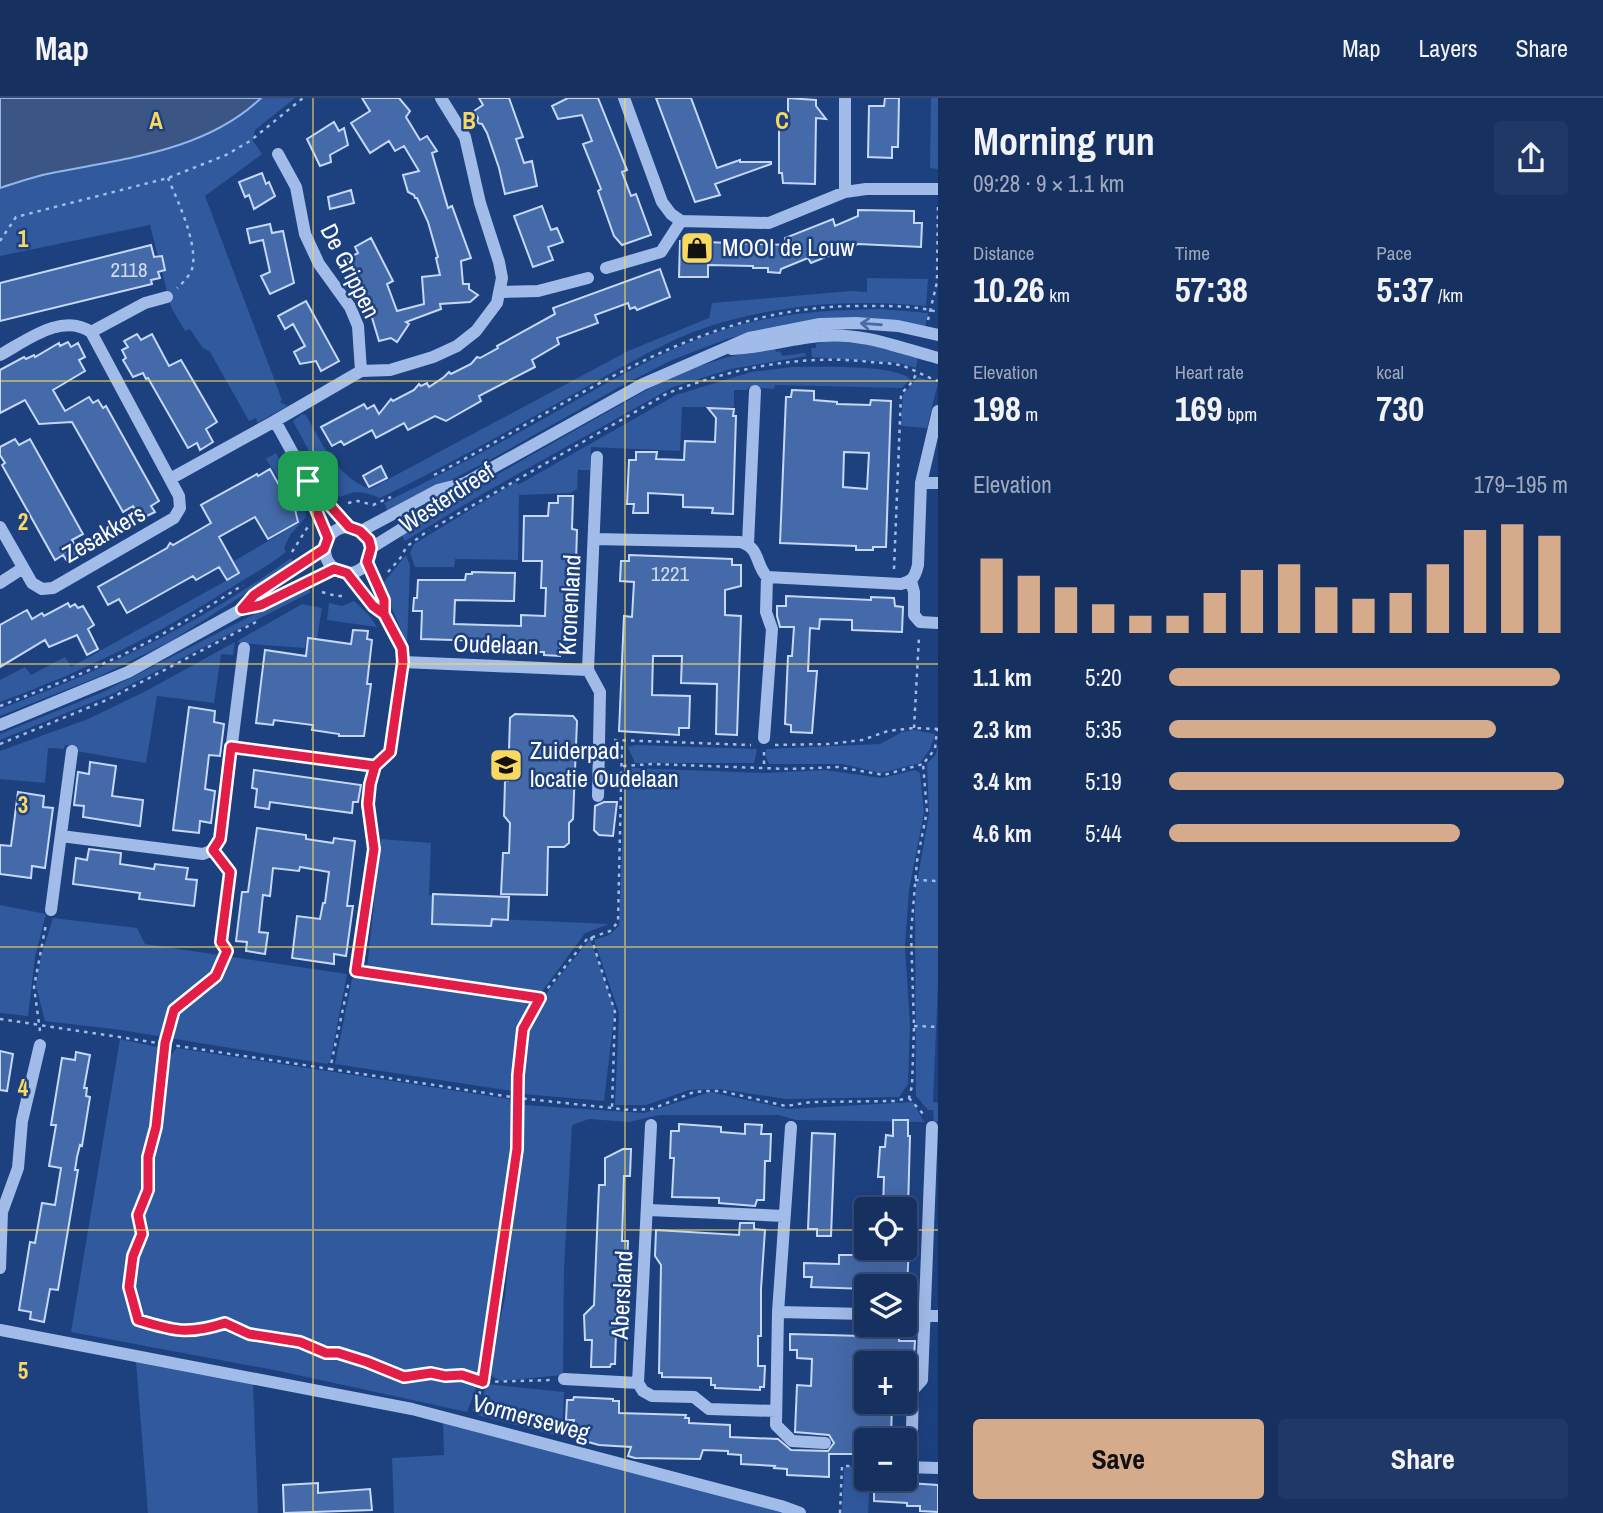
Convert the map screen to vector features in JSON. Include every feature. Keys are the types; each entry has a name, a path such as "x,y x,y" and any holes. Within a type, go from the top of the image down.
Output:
{"street":[{"path":"170,479 361,371 390,370 433,357 457,346 476,331 497,303 502,278 499,262 480,203 465,137 441,98"},
{"path":"624,98 662,202 671,215 681,221 769,223 845,192 938,188"},
{"path":"845,98 845,192"},
{"name":"De Grippen","path":"278,154 296,187 305,234 319,264 350,307 358,326 361,371"},
{"path":"606,268 661,253 681,221"},
{"path":"500,292 538,291 589,278"},
{"path":"0,355 43,332 65,324 81,325 91,332 145,303 167,297"},
{"name":"Westerdreef","path":"355,529 439,490 465,483 643,384 749,338 820,324 856,323 898,326 938,335"},
{"name":"Zesakkers","path":"0,527 32,583 42,589 52,588 174,518 180,508 180,496 91,332"},
{"name":"Westerdreef","path":"728,349 751,348 823,335 849,335 938,358"},
{"path":"755,391 748,544 755,549 760,570 767,577 893,584 911,581 916,576 918,565 921,483 938,411"},
{"path":"0,725 128,672 242,609 261,605 341,571 355,572 367,562 371,548 369,540 308,481 275,421"},
{"name":"Kronenland","path":"597,457 587,670 600,692 598,796"},
{"path":"308,481 326,543 329,564 341,571 373,606 384,614 402,648 403,662 390,752 375,766 368,804 374,849 356,971"},
{"name":"Westerdreef","path":"371,548 445,502 465,483"},
{"path":"921,483 938,483"},
{"path":"242,609 254,595 326,543 334,531 355,529"},
{"name":"Kronenland","path":"594,539 748,544"},
{"path":"367,562 384,600 384,614"},
{"path":"0,583 23,568"},
{"path":"764,742 772,629 766,612 767,577"},
{"path":"911,581 914,615 920,622 938,623"},
{"path":"61,836 202,854 213,850 220,839 244,648"},
{"name":"Oudelaan","path":"403,662 587,670"},
{"path":"231,747 375,766"},
{"path":"51,910 72,751"},
{"path":"213,850 230,872 221,942"},
{"path":"0,1268 1,1212 18,1168 22,1121 40,1045"},
{"name":"Abersland","path":"638,1383 651,1125"},
{"path":"791,1127 778,1312 775,1425 792,1441 825,1443"},
{"path":"911,1428 913,1390 922,1380 932,1127"},
{"path":"648,1210 784,1216"},
{"path":"778,1312 854,1314"},
{"path":"917,1316 938,1316"},
{"name":"Vormerseweg","path":"0,1330 321,1390 470,1424 800,1513"},
{"path":"564,1379 638,1383 643,1391 652,1396 694,1397 709,1409 776,1410"},
{"path":"917,1467 938,1468"}],"path":[{"path":"0,241 16,217 168,178 226,155 250,141 303,98"},
{"path":"167,297 193,267 183,215 168,178"},
{"path":"930,310 937,282 938,188"},
{"name":"Westerdreef","path":"376,581 394,566 410,543 431,529 668,393 746,369 811,360 903,366 938,381"},
{"path":"893,584 901,394 913,381 916,373"},
{"path":"315,594 324,592 349,596 360,589"},
{"path":"0,744 155,677 261,619"},
{"path":"914,728 920,622"},
{"path":"622,766 764,766 788,769 838,767 884,775 923,764 935,749 937,729"},
{"path":"470,1424 483,1382 517,1149 523,1029 540,998 586,939 610,932 618,922 622,741"},
{"path":"764,742 764,766"},
{"path":"909,1098 912,1086 914,1026 911,933 915,880 926,810 923,764"},
{"path":"915,880 938,881"},
{"path":"40,1024 34,987 51,910"},
{"path":"592,937 615,1012 612,1108"},
{"path":"221,942 227,951 216,976 174,1010 165,1043 156,1127 148,1157 148,1190 138,1215 142,1234 133,1256 129,1287 138,1320 174,1331 203,1330 225,1323 249,1334 300,1342 326,1353 338,1353 404,1377 431,1373 462,1375 483,1382 564,1379"},
{"path":"330,1069 350,975 356,971 540,998"},
{"path":"0,1019 518,1098 612,1108 652,1110 694,1092 708,1091 721,1091 786,1106 811,1102 894,1101 909,1098"},
{"path":"914,1026 938,1027"},
{"path":"909,1098 932,1127"},
{"path":"841,1513 842,1466 854,1466"}],"shaded area":[{"path":"0,98 261,98 240,116 191,141 138,156 43,175 0,188"},
{"path":"261,98 295,98 255,130 253,141 262,154 205,196 282,400 280,402 288,406 257,423 256,418 249,421 210,352 202,347 190,329 185,331 171,307 150,225 0,256 0,188 191,141 240,116"},
{"path":"931,98 938,98 938,169 930,168"},
{"path":"867,278 928,279 926,306 871,303 817,305 763,313 710,326 647,354 380,498 361,492 340,497 329,489 293,421 302,414 306,415 339,468 358,484 370,489 628,351 709,318 712,303 851,291 867,292"},
{"path":"881,309 928,313 925,327 907,324 752,333 727,339 672,360 621,386 488,461 388,512 384,503 622,375 694,341 744,324 795,314"},
{"path":"845,339 918,357 916,368 900,363 812,357 811,348 816,348 816,344 823,340"},
{"path":"775,347 776,352 780,351 782,356 805,353 806,356 731,369 673,387 484,493 405,541 401,534 498,474 666,379 728,357"},
{"path":"792,367 873,369 902,374 910,379 902,388 775,385 774,389 749,387 747,390 734,390 734,407 682,407 680,451 591,447 590,470 578,470 577,489 570,493 519,495 518,560 455,559 454,567 415,567 410,553 414,544 516,482 518,485 676,395 751,372"},
{"path":"918,377 938,383 927,428 901,426 903,395"},
{"path":"276,453 305,505 306,517 290,535 284,548 286,552 148,637 90,665 0,702 0,680 25,667 31,675 65,657 71,667 240,573 234,561 299,523 296,506 266,459"},
{"path":"406,555 410,566 407,644 388,599 384,582"},
{"path":"291,558 294,563 171,641 98,677 0,716 0,709 114,661 187,624"},
{"path":"307,587 311,592 110,695 0,740 0,734 103,692"},
{"path":"354,601 377,627 327,620 329,603 342,606"},
{"path":"302,604 322,608 317,638 307,637 305,648 238,643 239,640"},
{"path":"235,642 233,655 221,654 214,703 157,696 146,763 76,751 76,746 65,745 64,749 48,748 45,783 0,779 0,751 88,719 146,691"},
{"path":"914,730 935,734 930,749 920,763 881,773 842,764 769,764 766,757 766,749 880,744 902,732"},
{"path":"636,745 757,749 754,763 635,763 628,747"},
{"path":"938,745 938,984 933,1102 938,1103 938,1122 934,1122 933,1110 928,1110 916,1096 915,913 916,888 929,814 927,764 936,754"},
{"path":"633,768 766,773 825,770 882,778 915,770 920,773 924,813 909,890 905,946 910,1025 908,1084 899,1097 786,1099 720,1089 689,1090 646,1105 615,1105 619,1013 594,940 609,935 619,926 625,771"},
{"path":"381,839 431,843 429,895 499,898 498,919 609,924 585,933 541,993 367,968"},
{"path":"0,905 46,914 35,957 28,1016 0,1013"},
{"path":"53,918 137,928 145,944 347,974 330,1062 327,1064 121,1030 45,1021 36,986 41,956"},
{"path":"590,939 615,1009 604,1101 523,1094 521,1052 526,1029 547,993"},
{"path":"359,976 522,1000 528,1006 518,1026 512,1091 335,1064 352,979"},
{"path":"120,1039 162,1048 143,1159 145,1187 134,1209 137,1228 126,1280 129,1314 161,1332 179,1336 197,1335 224,1327 262,1342 290,1343 325,1356 353,1358 385,1373 406,1379 431,1373 477,1386 467,1412 279,1371 71,1332"},
{"path":"177,1048 509,1099 512,1107 511,1161 489,1295 479,1377 440,1370 401,1371 349,1349 325,1350 300,1338 271,1336 224,1320 184,1328 164,1325 143,1317 135,1305 135,1269 145,1240 143,1211 160,1126 167,1059"},
{"path":"710,1092 788,1109 913,1102 924,1122 796,1120 779,1115 659,1115 629,1122 589,1119 572,1125 564,1268 563,1375 501,1381 490,1375 491,1356 505,1298 524,1105 644,1113"},
{"path":"136,1361 253,1383 258,1513 148,1513"},
{"path":"487,1384 564,1392 562,1437 477,1415"},
{"path":"443,1421 780,1510 780,1513 394,1513 392,1458 444,1455"},
{"path":"854,1466 854,1491 869,1491 868,1513 842,1513 844,1468"}],"building":[{"path":"362,98 399,98 410,111 406,117 420,140 427,136 437,151 432,153 448,208 452,206 471,258 461,261 463,284 469,284 469,289 478,295 470,302 440,304 441,309 406,322 409,324 397,342 391,338 379,341 364,291 347,259 358,253 355,247 371,238 393,281 387,284 397,311 424,304 422,277 440,275 438,257 428,222 417,198 408,192 403,175 419,171 404,146 395,151 389,141 370,153 351,123 370,111"},
{"path":"479,98 509,98 523,137 516,139 524,163 532,161 537,186 505,194 487,133 482,124 477,123 478,118 474,111 483,105"},
{"path":"568,98 598,98 627,170 622,172 631,196 636,194 651,235 622,245 614,236 598,191 601,189 583,144 592,141 582,115 558,119 552,106"},
{"path":"656,98 691,98 717,168 740,160 771,164 715,184 720,195 695,202"},
{"path":"788,98 816,100 816,106 826,119 816,118 815,184 783,183 782,173 779,173 779,126 788,127"},
{"path":"885,98 899,98 898,147 892,147 892,158 868,157 869,106 884,106"},
{"path":"334,122 339,131 344,128 348,145 330,155 331,162 320,166 307,139"},
{"path":"262,173 275,196 254,209 249,195 245,197 239,182"},
{"path":"351,190 354,203 330,209 328,197"},
{"path":"542,206 551,230 557,228 563,242 548,247 553,260 533,267 514,216"},
{"path":"858,210 914,211 914,223 922,223 921,247 858,244 811,263 808,258 781,269 780,273 753,266 708,265 708,277 679,277 680,241 787,245 785,238 833,219 835,226 858,216"},
{"path":"270,224 272,233 283,231 294,283 270,294 261,276 270,272 263,240 250,243 247,229"},
{"path":"151,245 154,257 162,256 165,270 158,272 160,278 151,280 152,284 0,321 0,283"},
{"path":"660,269 670,297 637,310 635,307 630,309 628,303 595,315 598,323 557,338 559,344 532,360 535,367 479,396 481,401 446,421 435,416 408,430 404,423 376,438 372,430 344,445 341,441 332,446 321,427 364,404 367,409 374,405 379,414 391,399 393,401 414,390 419,384 421,386 427,383 429,387 449,372 451,374 471,364 477,357 480,358 555,314 553,308"},
{"path":"306,301 339,361 321,371 316,361 300,364 294,352 305,346 293,324 285,329 278,316"},
{"path":"137,334 141,340 152,334 169,366 181,360 217,422 206,429 213,442 200,450 197,443 188,448 148,378 146,379 143,373 133,377 123,360 126,358 122,350 128,347 124,341"},
{"path":"68,342 71,347 78,343 85,357 79,360 85,371 53,390 65,411 89,397 93,403 98,400 103,408 106,406 159,501 151,506 155,512 141,519 133,506 123,512 72,422 39,424 25,400 0,413 0,370 24,357 35,357 59,343 60,346"},
{"path":"792,390 814,391 814,400 837,404 870,405 871,400 891,401 886,547 856,550 856,546 780,543 786,397 791,397","holes":["844,452 869,453 867,489 843,487"]},
{"path":"708,408 734,409 733,416 736,416 733,514 712,513 713,508 683,507 683,495 648,493 648,513 633,513 634,504 627,504 629,460 636,460 636,452 657,452 656,459 684,460 685,441 715,442 716,418"},
{"path":"15,439 19,445 30,439 83,534 72,540 80,554 67,561 63,555 55,560 2,465 5,463 0,455 0,447"},
{"path":"381,466 387,478 369,487 363,476"},
{"path":"270,469 293,510 295,509 298,522 268,539 255,517 219,537 239,573 227,580 219,567 196,580 193,576 127,613 119,599 108,605 98,587 167,548 170,543 173,545 211,523 201,505"},
{"path":"558,496 573,496 572,529 577,530 576,563 572,563 569,609 570,615 574,616 572,649 560,649 560,656 544,655 544,652 520,652 521,642 421,639 422,611 413,611 418,580 465,580 466,574 472,572 515,573 514,601 455,600 454,624 521,626 521,615 545,616 546,588 541,588 542,561 523,561 524,516 548,516 549,503 558,503"},
{"path":"629,555 732,559 732,565 741,565 741,586 725,590 725,615 741,616 737,735 716,734 717,684 681,683 682,656 653,656 652,695 690,696 689,728 679,728 679,735 619,731 624,616 632,617 634,582 620,581 621,561 629,561"},
{"path":"786,596 871,600 871,597 894,598 895,606 903,607 902,632 852,630 852,620 820,619 819,629 810,628 808,671 817,671 812,733 791,732 791,725 785,724 788,656 792,656 794,627 780,627 777,606 786,606"},
{"path":"68,603 70,607 75,604 78,608 83,606 94,625 88,629 98,649 87,655 77,635 49,647 45,640 0,667 0,625 27,610 32,619 42,613 44,616"},
{"path":"353,630 368,631 367,639 372,640 367,684 371,684 364,736 339,736 312,730 313,725 274,720 273,725 256,723 265,650 306,656 308,638 351,644"},
{"path":"189,707 215,711 214,722 224,724 220,756 209,755 205,789 215,791 211,823 200,821 199,833 173,830"},
{"path":"515,714 573,716 577,721 573,819 569,823 569,843 564,847 548,847 547,895 501,894 503,853 509,853 510,823 504,816 505,781 508,781 510,718"},
{"path":"90,762 116,766 112,796 143,800 140,826 83,817 84,806 74,805 78,772 89,774"},
{"path":"254,770 361,785 358,802 353,802 352,813 270,802 269,809 255,807 257,789 252,788"},
{"path":"18,792 44,796 43,807 53,808 45,868 32,866 31,878 0,874 0,845 11,846"},
{"path":"604,802 617,802 613,836 599,835 594,830 595,806"},
{"path":"257,828 306,835 306,839 333,843 334,838 355,841 347,906 353,906 346,956 334,954 334,964 292,958 297,916 320,919 329,872 300,867 299,871 273,868 270,896 263,895 259,932 268,933 265,954 246,951 247,942 236,941 242,892 248,892"},
{"path":"89,849 121,853 120,864 154,869 155,864 188,868 186,879 197,880 194,906 139,899 140,893 73,884 76,858 87,860"},
{"path":"433,894 509,897 508,920 492,919 491,926 432,924"},
{"path":"0,1051 13,1054 7,1091 0,1090"},
{"path":"76,1052 90,1055 84,1088 87,1088 86,1096 90,1097 82,1146 80,1145 77,1157 75,1170 78,1170 58,1290 50,1289 44,1322 30,1319 31,1312 19,1310 30,1242 35,1243 42,1203 55,1205 61,1168 49,1166 56,1125 51,1125 62,1058 75,1060"},
{"path":"893,1120 908,1120 908,1197 883,1197 884,1177 878,1177 880,1147 885,1147 886,1135 893,1136"},
{"path":"679,1124 721,1127 721,1132 745,1134 745,1124 762,1125 761,1134 771,1134 770,1161 765,1161 764,1200 757,1200 755,1206 719,1203 719,1198 672,1197 674,1158 670,1158 671,1131 679,1131"},
{"path":"812,1133 835,1134 831,1236 817,1236 817,1229 808,1229"},
{"path":"623,1149 631,1149 630,1176 624,1176 622,1241 628,1241 627,1268 618,1268 615,1364 610,1367 591,1367 592,1340 585,1340 584,1315 594,1305 599,1185 605,1185 605,1158"},
{"path":"740,1223 754,1223 754,1229 765,1230 761,1336 758,1336 758,1366 765,1366 764,1387 760,1387 760,1390 715,1388 715,1385 711,1385 711,1378 662,1377 662,1373 659,1373 661,1265 655,1256 656,1230 739,1235"},
{"path":"839,1255 854,1255 854,1260 908,1260 908,1274 854,1274 854,1289 811,1287 812,1277 804,1277 804,1263 839,1264"},
{"path":"790,1334 899,1337 899,1341 915,1341 914,1351 854,1351 854,1414 892,1414 891,1428 854,1428 854,1454 829,1454 829,1477 787,1475 787,1469 774,1468 775,1466 741,1464 741,1455 728,1454 728,1451 703,1450 700,1459 635,1458 628,1456 631,1447 599,1445 570,1437 574,1420 566,1420 567,1400 573,1400 574,1397 613,1399 619,1401 619,1413 686,1415 689,1423 730,1425 730,1437 778,1439 791,1450 828,1451 834,1443 829,1435 795,1432 797,1385 811,1386 812,1359 797,1358 797,1350 790,1350"},
{"path":"318,1483 318,1493 370,1489 372,1510 284,1513 283,1485"},
{"path":"917,1484 938,1485 938,1512 920,1511 920,1506 907,1506 907,1503 874,1501 874,1491 917,1491"}],"place":[{"name":"MOOI de Louw","path":"697,248"},
{"name":"Zuiderpad locatie Oudelaan","path":"506,765"}],"route":[{"path":"308,481 312,500 328,538 324,549 254,595 242,609 261,605 334,569 347,573 373,606 384,614 402,648 403,662 390,752 375,766 370,784 369,826 374,849 356,971 540,998 523,1029 518,1075 517,1149 483,1382 462,1375 431,1373 404,1377 338,1353 326,1353 300,1342 249,1334 225,1323 203,1330 174,1331 138,1320 129,1287 133,1256 142,1234 138,1215 148,1190 148,1157 156,1127 165,1043 174,1010 216,976 227,951 221,942 230,872 213,850 220,839 231,747 375,766 390,752 403,662 402,648 384,614 384,600 367,562 371,548 369,540 360,531 349,527 308,481"}]}
